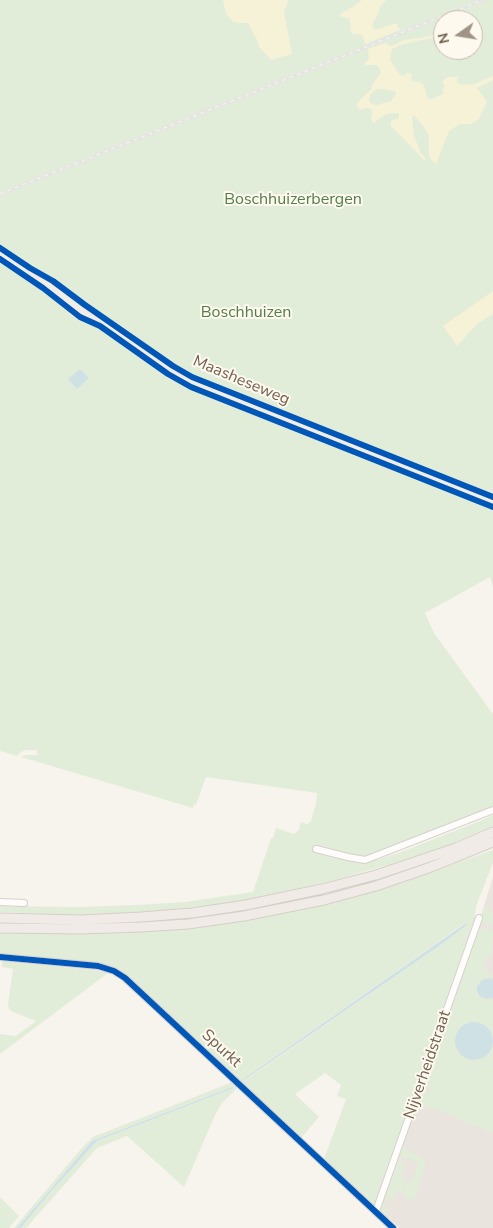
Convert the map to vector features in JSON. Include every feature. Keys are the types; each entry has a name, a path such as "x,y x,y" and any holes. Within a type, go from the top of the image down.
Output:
{"highway":[{"path":"0,918 80,920 141,917 246,905 376,875 446,852 493,832"},
{"path":"0,928 79,929 141,927 188,924 244,916 324,900 376,886 431,867 493,842"}],"main road":[{"name":"Maasheseweg","path":"0,254 160,363 186,378 204,387 493,501"}],"street":[{"path":"316,849 365,860 493,810"},
{"path":"0,902 24,903"},
{"name":"Nijverheidstraat","path":"376,1211 479,918"},
{"name":"Spurkt","path":"0,957 98,966 114,971 125,978 392,1228"}],"shaded area":[{"path":"80,369 89,378 77,389 68,379"},
{"path":"493,877 493,1228 400,1228 377,1207"},
{"path":"466,923 467,925 442,944 243,1081 252,1073"},
{"path":"490,978 493,980 493,998 486,999 480,996 477,987 482,980"},
{"path":"474,1022 488,1027 493,1041 488,1055 474,1060 460,1055 455,1041 460,1027"},
{"path":"232,1087 234,1088 97,1141 21,1228 17,1228 92,1141"}],"green space":[{"name":"Boschhuizen","path":"0,0 493,0 493,588 490,577 425,613 434,633 493,714 493,812 373,860 401,852 493,815 493,826 446,846 391,864 331,881 229,903 163,911 107,915 0,912 0,906 80,907 137,905 185,902 253,892 276,828 294,834 299,830 301,822 307,824 311,821 316,803 317,793 206,777 196,805 194,804 193,808 21,757 37,755 37,750 26,750 17,756 0,751"},
{"path":"493,850 493,863 476,906 474,927 375,1206 324,1159 346,1099 337,1096 341,1085 325,1073 295,1094 319,1117 301,1138 177,1021 115,968 81,961 0,954 0,932 139,931 385,887","holes":["465,923 467,925 442,944 244,1081 252,1073"]},
{"path":"484,908 491,910 490,913 493,914 493,927 492,923 485,925 480,920"},
{"path":"485,928 490,933 493,930 492,953 484,961 486,970 493,978 484,978 477,985 478,994 482,999 493,999 493,1133 419,1102 423,1089 430,1092 432,1088 425,1085 461,983 477,930"},
{"path":"2,961 108,973 0,1054 0,1034 16,1036 36,1021 9,1009 13,969 2,967"},
{"path":"230,1083 237,1085 237,1088 222,1103 215,1115 184,1187 127,1136 97,1148 26,1228 21,1228 97,1141 234,1087 92,1141 17,1228 14,1228 93,1137"},
{"path":"402,1143 405,1145 404,1148 426,1162 414,1200 403,1195 406,1183 412,1181 419,1162 398,1155"},
{"path":"396,1160 405,1163 401,1177 405,1183 402,1193 397,1191 394,1200 387,1197 384,1206 388,1210 385,1214 388,1218 384,1217 379,1210"},
{"path":"0,1197 19,1216 9,1228 0,1228"}],"sand":[{"path":"223,0 289,0 284,12 292,54 271,60 259,47 248,23 238,23 231,20 226,13"},
{"path":"362,0 386,0 380,7 372,25 374,29 396,23 400,30 365,44 362,35 351,32 350,19 340,16 340,14"},
{"path":"433,36 433,38 403,44 392,49 390,60 400,75 404,76 410,73 412,81 422,83 428,99 443,94 445,86 442,82 449,77 459,77 457,82 462,85 474,84 493,76 493,80 477,88 487,102 479,119 471,124 460,124 449,131 436,164 429,157 429,135 413,115 414,136 421,153 426,159 424,160 391,126 391,121 399,118 399,113 387,114 373,123 371,118 372,111 369,108 360,110 357,106 371,90 381,72 376,65 364,65 369,58 368,49 385,43 391,46 405,40","holes":["378,89 394,91 396,94 391,101 377,105 369,101 370,95"]},
{"path":"493,291 493,314 477,324 457,346 443,326"}],"railway":[{"path":"0,194 483,0"}],"cycle path":[{"path":"0,248 53,281 173,366 192,377 493,497"},
{"path":"0,259 43,288 80,317 100,326 168,374 191,387 493,507"},
{"path":"0,957 98,966 114,971 125,978 393,1228"}],"park label":[{"name":"Boschhuizerbergen","path":"293,200"}]}
